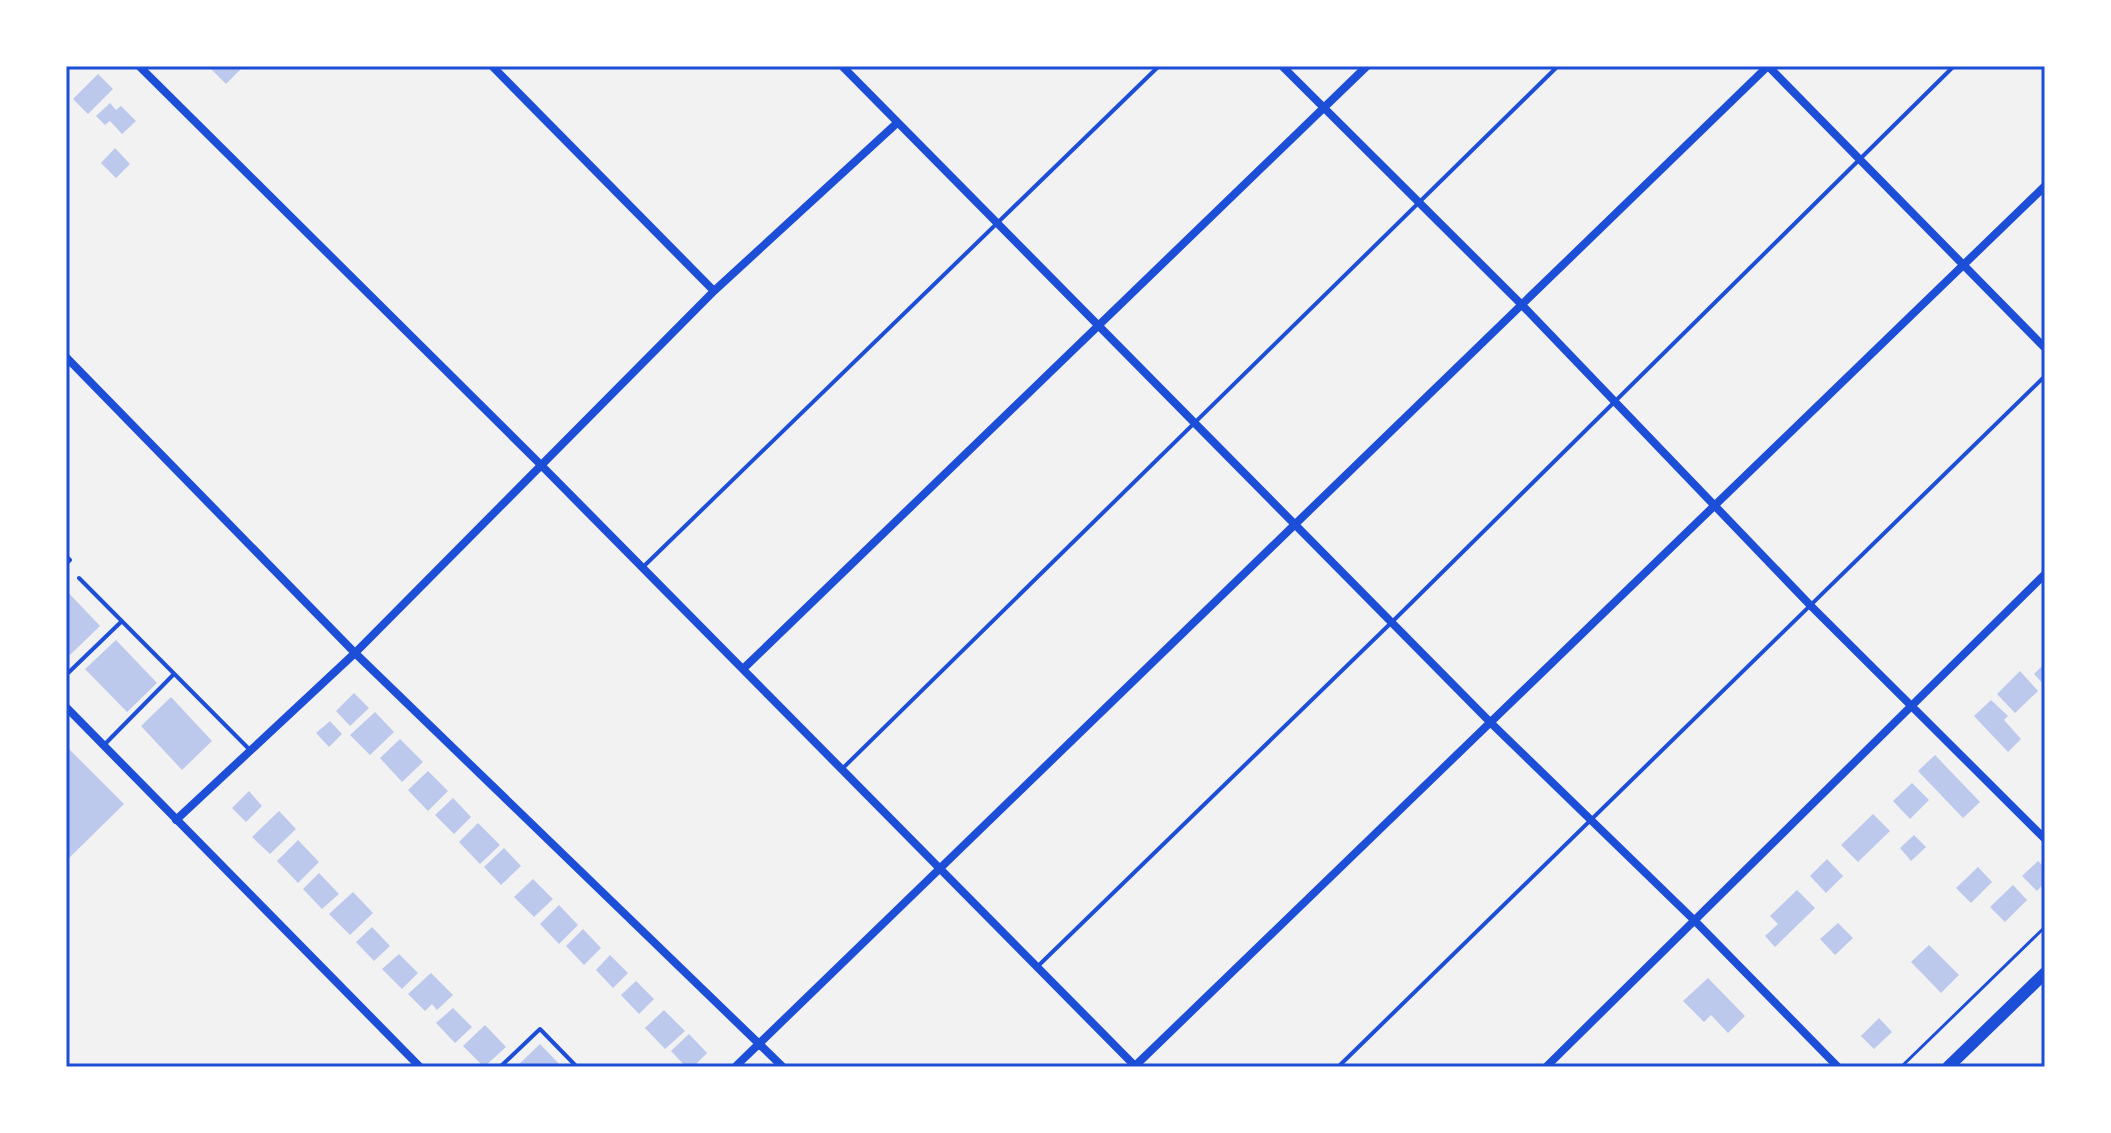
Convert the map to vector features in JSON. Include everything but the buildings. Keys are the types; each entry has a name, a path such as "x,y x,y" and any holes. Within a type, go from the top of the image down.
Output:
{"main road":[{"path":"1948,1067 2045,973"}],"street":[{"path":"139,66 540,464 1135,1066 2045,186"},
{"path":"492,66 714,291"},
{"path":"842,66 1297,523 1492,724 1695,921 1838,1067"},
{"path":"1282,66 1522,305 1811,606 2045,839"},
{"path":"743,669 1367,66"},
{"path":"735,1067 1768,66 2045,348"},
{"path":"176,820 355,653 714,291 897,123"},
{"path":"66,357 355,653 783,1067"},
{"path":"1546,1067 2045,574"},
{"path":"66,707 420,1067"}],"lane":[{"path":"642,568 1159,66"},
{"path":"842,769 1558,66"},
{"path":"1036,967 1393,621 1954,66"},
{"path":"1338,1067 2045,376"},
{"path":"66,556 70,560 66,564"},
{"path":"79,578 250,751"},
{"path":"66,675 122,621"},
{"path":"103,746 174,674"},
{"path":"500,1067 540,1029 577,1067"}],"path":[{"path":"1901,1067 2045,927"}]}
